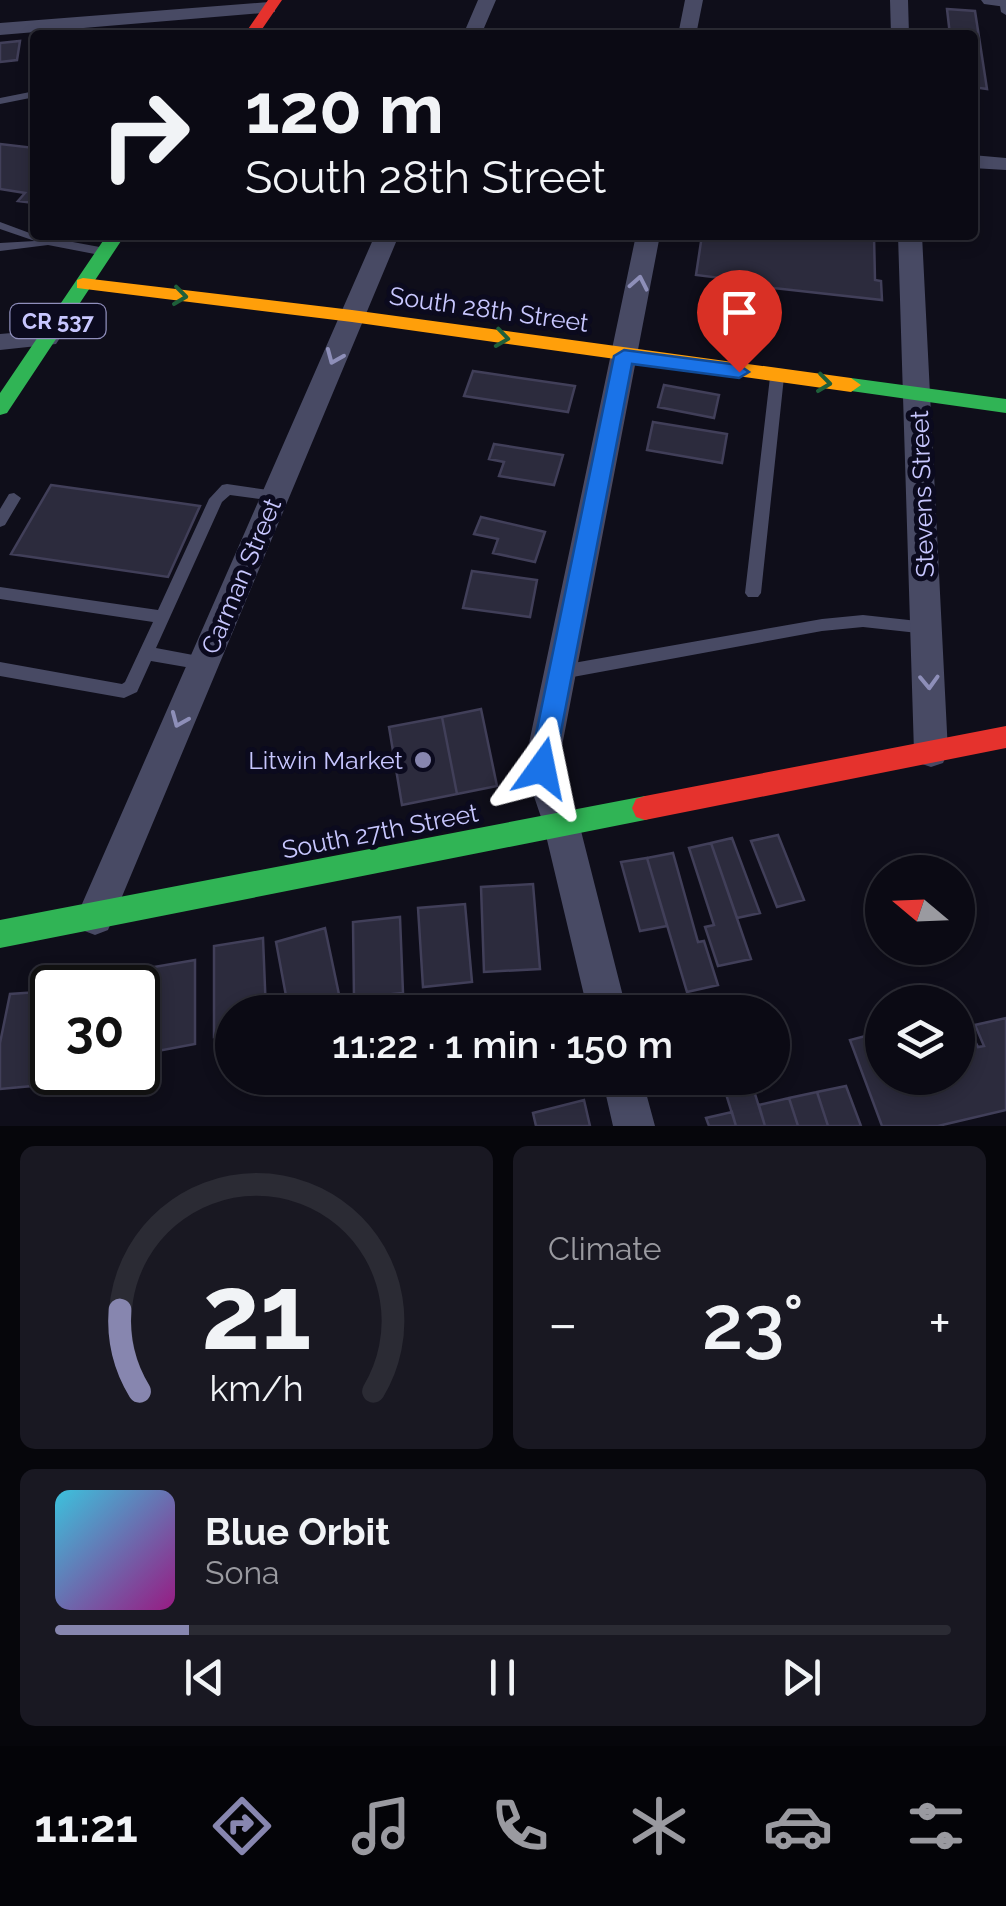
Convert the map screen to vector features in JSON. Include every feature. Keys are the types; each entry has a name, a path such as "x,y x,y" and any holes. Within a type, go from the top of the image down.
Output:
{"main road":[{"path":"254,30 272,4"},
{"name":"CR 537","path":"0,408 111,243"},
{"name":"South 28th Street","path":"83,284 352,316 1006,406"},
{"name":"South 27th Street","path":"0,934 1006,738"}],"street":[{"path":"474,30 487,0"},
{"path":"688,30 694,0"},
{"path":"899,0 900,30"},
{"path":"0,30 272,4"},
{"path":"978,162 1006,164"},
{"name":"Carman Street","path":"95,917 385,240"},
{"path":"603,995 561,823 542,768 647,240"},
{"name":"Stevens Street","path":"910,240 931,752"},
{"path":"0,342 47,338"},
{"path":"626,1095 634,1126"}],"lane":[{"path":"0,101 30,95"},
{"path":"0,225 30,236"},
{"path":"41,240 52,244"},
{"path":"0,247 111,243"},
{"path":"753,593 777,377"},
{"path":"0,669 124,691 130,687 222,490 275,496"},
{"path":"0,521 14,498"},
{"path":"0,593 162,617"},
{"path":"562,672 822,625 863,622 926,628"},
{"path":"145,653 204,663"}],"building":[{"path":"947,9 975,11 978,30 949,30"},
{"path":"978,30 987,89 978,88"},
{"path":"20,41 17,60 0,62 0,43"},
{"path":"0,144 30,147 30,202 18,201 25,193 0,189"},
{"path":"701,240 874,240 875,280 881,281 882,300 729,283 729,279 696,275"},
{"path":"473,371 575,386 568,412 464,396"},
{"path":"664,385 719,395 714,418 658,407"},
{"path":"653,422 727,434 722,463 647,450"},
{"path":"494,444 563,455 554,485 499,476 504,462 489,459"},
{"path":"51,485 200,506 168,577 11,554"},
{"path":"481,517 545,532 535,562 493,553 498,539 474,534"},
{"path":"472,571 537,580 530,617 463,608"},
{"path":"481,709 497,786 457,794 442,717"},
{"name":"Litwin Market","path":"442,717 457,794 402,805 389,727"},
{"path":"778,835 804,900 777,907 751,841"},
{"path":"732,838 760,913 737,918 711,843"},
{"path":"711,843 751,959 718,966 705,927 714,925 689,848"},
{"path":"673,853 698,942 704,941 718,985 687,992 647,858"},
{"path":"647,858 667,926 640,931 621,862"},
{"path":"533,884 540,969 484,972 481,887"},
{"path":"465,904 472,982 423,987 418,908"},
{"path":"400,917 403,993 354,995 353,922"},
{"path":"325,928 339,995 286,995 276,942"},
{"path":"263,938 265,995 215,995 214,1037 214,946"},
{"path":"195,960 195,1044 160,1051 160,966"},
{"path":"30,993 30,1086 0,1089 0,1043 10,994"},
{"path":"1006,1018 1006,1110 938,1126 882,1126 870,1095 975,1095 975,1041 978,1047 984,1046 975,1025"},
{"path":"865,1036 865,1080 850,1040"},
{"path":"846,1086 861,1126 828,1126 817,1092"},
{"path":"817,1092 828,1126 798,1126 789,1098"},
{"path":"726,1095 755,1095 765,1126 736,1126"},
{"path":"789,1098 798,1126 765,1126 759,1105"},
{"path":"584,1100 590,1126 536,1126 533,1113"},
{"path":"732,1112 736,1126 709,1126 706,1118"}],"traffic: fast":[{"path":"0,408 113,240"},
{"path":"851,385 1006,406"},
{"path":"0,934 645,808"}],"traffic: slow":[{"path":"83,284 352,316 851,385"}],"traffic: jam":[{"path":"254,30 275,0"},
{"path":"645,808 1006,737"}],"place":[{"name":"Litwin Market","path":"423,760"}],"route":[{"path":"542,768 624,356 739,372"}]}
